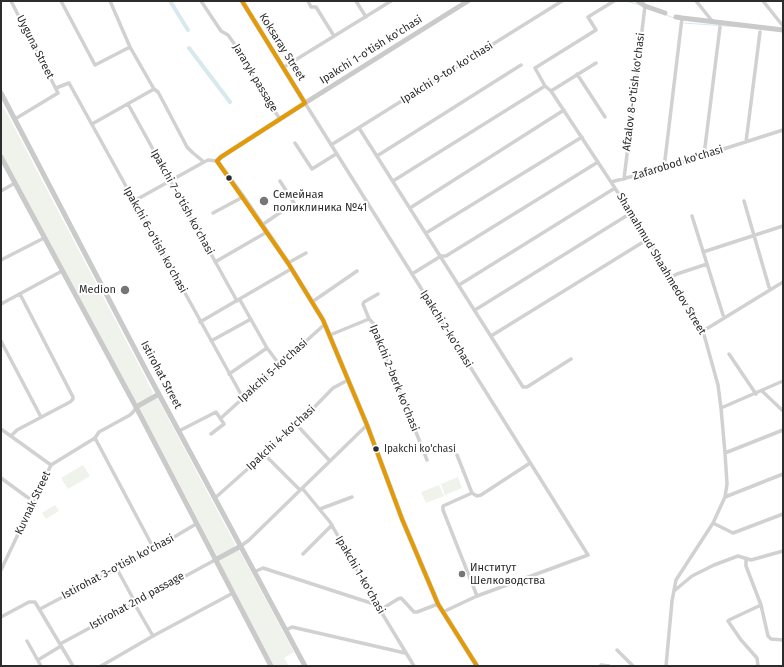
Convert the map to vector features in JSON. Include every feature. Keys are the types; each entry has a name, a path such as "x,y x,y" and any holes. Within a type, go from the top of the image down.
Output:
{"main road":[{"name":"Koksaray Street","path":"242,1 304,102"},
{"name":"Ipakchi 1-o'tish ko'chasi","path":"304,102 462,1"},
{"name":"Ipakchi 1-o'tish ko'chasi","path":"304,102 468,1"},
{"path":"638,1 645,6 665,13"},
{"path":"676,16 682,18 783,30"},
{"name":"Istirohat Street","path":"1,93 159,394 305,666"},
{"path":"304,102 221,157 217,162 288,263 325,324 367,425 402,520 438,604 478,666"},
{"path":"1,157 136,407 270,666"},
{"path":"136,407 159,394"},
{"path":"215,560 241,546"}],"street":[{"name":"Uyguna Street","path":"11,1 58,93 15,119"},
{"path":"61,1 95,65 130,46"},
{"path":"110,1 130,46 154,89 158,92 166,105 190,150 204,162"},
{"name":"Jararyk passage","path":"201,1 221,31 228,35 238,49 279,118"},
{"path":"308,1 311,7 316,6 334,36"},
{"path":"356,1 366,17"},
{"path":"284,68 391,1"},
{"name":"Ipakchi 9-tor ko'chasi","path":"331,145 562,1"},
{"path":"611,182 551,91 545,86 535,68 596,30 588,18 614,1"},
{"path":"696,1 713,22"},
{"path":"762,1 783,26"},
{"name":"Afzalov 8-o'tish ko'chasi","path":"624,179 645,6"},
{"path":"664,168 682,18"},
{"path":"704,155 720,27"},
{"path":"746,142 760,32"},
{"path":"551,91 596,62"},
{"path":"377,156 521,65"},
{"path":"577,74 605,117"},
{"name":"Ipakchi 6-o'tish ko'chasi","path":"56,88 68,82 243,398"},
{"path":"394,182 545,86"},
{"path":"92,124 154,89"},
{"name":"Ipakchi 2-ko'chasi","path":"304,102 588,555 477,596"},
{"name":"Ipakchi 7-o'tish ko'chasi","path":"128,104 215,262 251,319 267,348 279,364"},
{"path":"410,208 564,110"},
{"path":"359,128 522,385 525,387 571,359"},
{"name":"Zafarobod ko'chasi","path":"611,182 664,168 783,130"},
{"path":"426,233 582,137"},
{"path":"295,143 312,169 336,154"},
{"path":"134,202 208,160 217,162"},
{"path":"412,274 440,256 446,256 598,162"},
{"path":"262,225 294,204 280,181"},
{"name":"Shamahmud Shaahmedov Street","path":"611,182 648,239 703,331 718,385 721,408 727,484 725,497 713,523 680,573 674,591 666,666"},
{"path":"1,191 15,183"},
{"path":"459,285 615,188"},
{"path":"213,213 243,197"},
{"path":"744,201 769,287"},
{"path":"475,310 631,213"},
{"path":"692,216 722,315"},
{"path":"703,252 783,226"},
{"path":"215,262 267,232"},
{"path":"1,260 44,238"},
{"path":"491,336 648,239"},
{"path":"288,263 306,253"},
{"path":"671,277 707,264"},
{"path":"200,322 292,269"},
{"path":"312,302 357,270"},
{"path":"1,304 62,271"},
{"path":"703,331 783,282"},
{"path":"11,436 17,430 70,402 73,397 20,294"},
{"name":"Ipakchi 2-berk ko'chasi","path":"378,294 363,303 369,319 373,323 427,460"},
{"path":"211,341 251,319"},
{"name":"Ipakchi 2-berk ko'chasi","path":"330,335 369,319"},
{"name":"Ipakchi 5-ko'chasi","path":"211,434 224,424 221,418 325,324"},
{"path":"1,342 41,417"},
{"path":"229,374 267,348"},
{"path":"729,354 756,394"},
{"name":"Ipakchi 4-ko'chasi","path":"215,498 297,425 333,388 348,380"},
{"path":"721,408 783,381"},
{"path":"762,391 783,411"},
{"name":"Kuvnak Street","path":"1,570 51,465 95,438 99,432 132,413 136,407"},
{"path":"179,431 216,412 221,418"},
{"path":"297,425 329,460"},
{"path":"241,546 249,540 329,460 367,425"},
{"path":"1,429 51,465"},
{"path":"725,453 783,430"},
{"path":"95,438 154,549"},
{"name":"Ipakchi 1-ko'chasi","path":"264,454 301,489 320,509 332,525 377,605 414,666"},
{"path":"457,455 472,493 477,496 481,495 530,463"},
{"path":"725,497 783,474"},
{"path":"1,478 27,498 34,500"},
{"path":"445,611 477,596 443,507 445,504 472,493"},
{"path":"320,509 352,497"},
{"path":"713,523 733,533 783,514"},
{"name":"Istirohat 3-o'tish ko'chasi","path":"40,609 154,549 196,524"},
{"path":"303,554 332,525"},
{"path":"674,591 692,576 714,565 738,556 752,560 783,551"},
{"path":"746,558 746,566 761,606 768,636 771,639 783,640"},
{"name":"Istirohat 2nd passage","path":"38,660 60,645 134,603 215,560"},
{"path":"254,572 263,568 377,605"},
{"path":"117,569 153,636"},
{"path":"101,666 232,593"},
{"path":"380,610 401,598 414,612 438,604"},
{"path":"1,617 32,601 36,602 73,666"},
{"path":"758,666 757,658 741,640 728,621 761,606"},
{"path":"286,630 292,627 406,653"},
{"path":"27,641 42,666"},
{"path":"617,650 633,666"},
{"path":"601,665 609,666"}],"shaded area":[{"path":"1,102 153,392 152,395 138,403 136,403 1,152"},
{"path":"156,398 158,399 235,544 234,547 217,556 140,409 140,407"},
{"path":"83,465 90,476 68,489 61,478"},
{"path":"458,477 462,488 445,495 441,484"},
{"path":"439,485 444,496 426,503 421,492"},
{"path":"55,505 59,511 46,519 42,513"},
{"path":"239,550 294,652 284,658 289,666 274,666 218,560"}],"waterway":[{"path":"170,1 188,30"},
{"path":"626,1 640,5"},
{"path":"666,15 674,18"},
{"path":"684,23 741,27"},
{"path":"189,48 230,102"}],"transit line":[{"path":"217,161 305,103 242,1"},
{"path":"217,161 288,263 323,320 367,425 402,519 438,604 477,666"}],"place":[{"name":"Семейная поликлиника №41","path":"264,201"},
{"name":"Medion","path":"125,290"},
{"name":"Ipakchi ko'chasi","path":"376,449"},
{"name":"Институт Шелководства","path":"462,574"}]}
